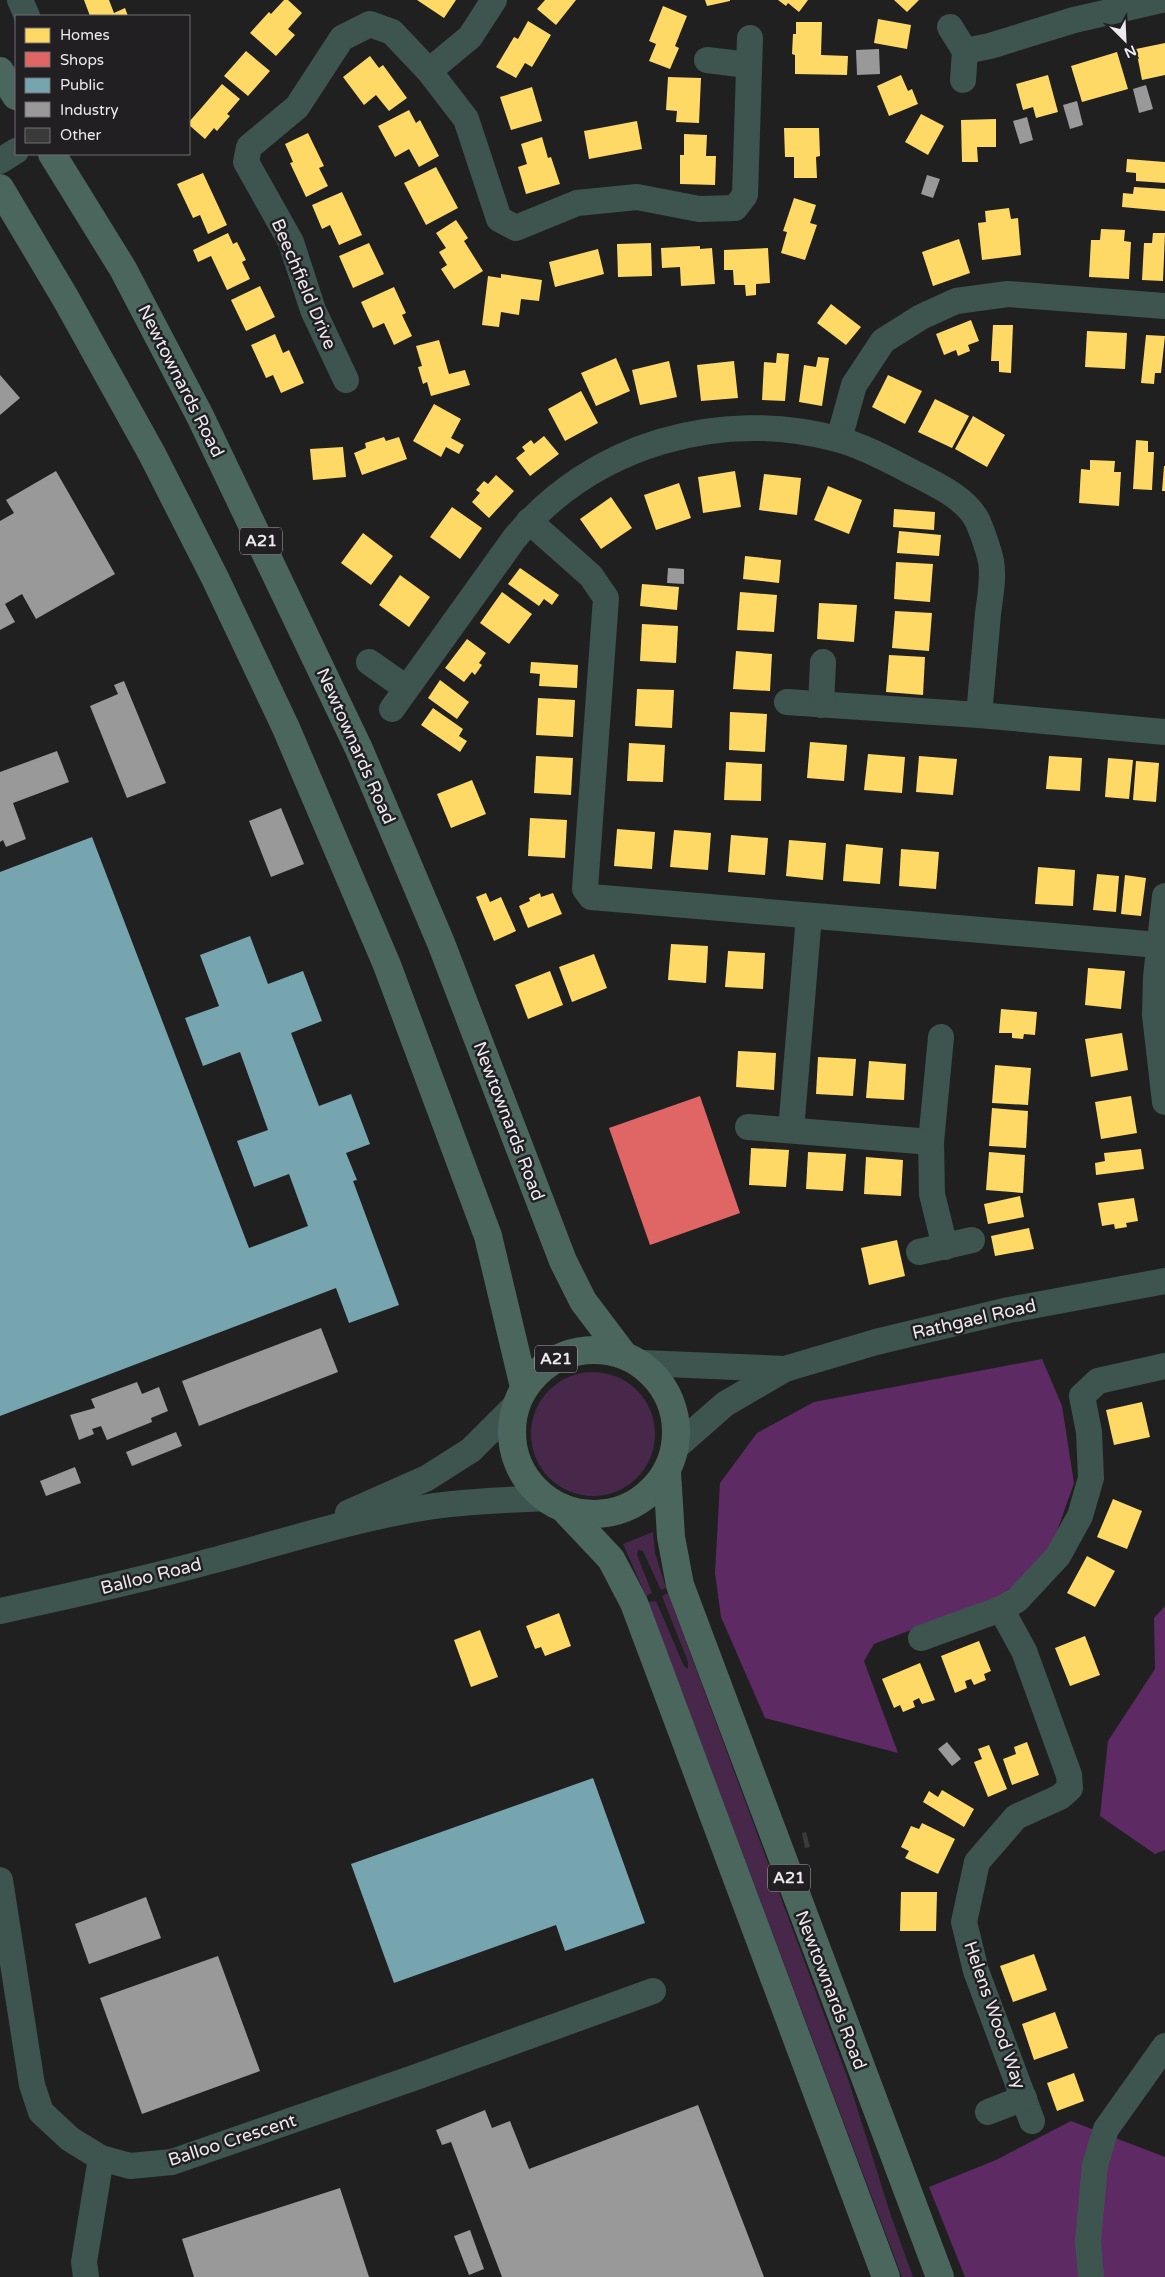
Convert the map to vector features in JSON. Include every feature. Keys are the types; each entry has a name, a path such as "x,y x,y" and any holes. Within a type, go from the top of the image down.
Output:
{"highway":[{"path":"0,71 15,94"},
{"name":"Newtownards Road","path":"53,155 123,269 264,546 359,749 441,943 563,1261 583,1301 632,1358"},
{"name":"A21","path":"0,188 66,299 152,454 215,578 286,728 387,965 482,1218 488,1236 520,1396"},
{"name":"A21","path":"554,1503 587,1514 610,1513 633,1505 652,1491 667,1472 676,1447 677,1420 669,1395 657,1378 632,1358 595,1349 568,1353 543,1366 520,1396 512,1424 512,1444 518,1465 529,1483 554,1503 611,1559 634,1603 886,2277"},
{"name":"Newtownards Road","path":"667,1472 671,1537 680,1585 940,2277"},
{"path":"886,2137 905,2238 919,2277"}],"street":[{"path":"20,0 28,15"},
{"path":"428,71 470,37 494,0"},
{"path":"966,51 990,46 1074,20 1161,0"},
{"name":"Beechfield Drive","path":"346,380 313,310 290,242 246,162 249,147 297,107 342,38 370,24 392,32 428,71 466,119 499,218 516,228 578,203 603,200 637,197 699,209 735,208 745,195 750,38"},
{"path":"950,26 966,51 963,80"},
{"path":"707,60 748,65"},
{"path":"0,161 15,152"},
{"path":"839,439 854,385 883,341 921,317 956,301 1008,294 1165,306"},
{"path":"369,662 399,698 528,521 580,479 636,449 690,433 748,428 796,430 839,439 890,461 940,488 963,503 977,520 991,562 991,586 979,716"},
{"path":"528,521 591,576 606,598 585,890 591,897 595,899 1159,945"},
{"path":"821,705 823,662"},
{"path":"787,702 1165,732"},
{"path":"1165,896 1159,945 1155,1015 1165,1102"},
{"path":"791,1130 808,916"},
{"path":"941,1037 932,1142 932,1194 945,1246"},
{"path":"748,1127 932,1142"},
{"path":"919,1252 972,1240"},
{"name":"Rathgael Road","path":"676,1447 726,1404 785,1369 876,1342 1009,1310 1165,1281"},
{"name":"Rathgael Road","path":"632,1358 785,1369"},
{"path":"921,1638 1001,1609 1017,1600 1058,1556 1080,1516 1091,1478 1089,1432 1082,1396 1098,1382 1165,1366"},
{"name":"Balloo Road","path":"300,1535 427,1478 471,1450 520,1396"},
{"name":"Balloo Road","path":"0,1611 106,1588 207,1562 300,1535 426,1508 474,1501 554,1503"},
{"name":"Helens Wood Way","path":"988,2112 1028,2110 976,1970 964,1922 977,1862 1016,1817 1060,1797 1070,1788 1069,1775 1024,1651 1001,1609"},
{"name":"Balloo Crescent","path":"0,1880 32,2085 40,2112 70,2139 101,2158 130,2166 172,2162 419,2076 654,1990"},
{"path":"1091,2277 1088,2242 1093,2184 1095,2165 1106,2128 1165,2046"},
{"path":"86,2277 84,2262 101,2158"}],"shaded area":[{"path":"1042,1359 1062,1406 1074,1483 1050,1551 1003,1595 874,1644 864,1661 898,1753 765,1718 721,1617 715,1573 720,1483 757,1433 814,1402"},
{"path":"593,1372 617,1377 637,1390 650,1410 655,1434 650,1458 637,1478 617,1491 593,1496 569,1491 549,1478 536,1458 531,1434 536,1410 549,1390 569,1377"},
{"path":"653,1532 655,1553 666,1588 661,1590 643,1551 638,1550 637,1555 652,1593 646,1596 623,1544"},
{"path":"668,1593 848,2079 891,2216 913,2277 902,2277 648,1602 656,1601 684,1666 688,1669 688,1662 662,1596"},
{"path":"1165,1606 1165,1850 1155,1854 1100,1816 1108,1741 1155,1669 1154,1618"},
{"path":"1071,2121 1165,2157 1165,2277 965,2277 929,2187 996,2160"}],"building: Homes":[{"path":"84,0 109,0 114,13 125,8 128,15 90,15"},
{"path":"284,0 288,0 302,13 288,29 295,35 276,56 250,33 269,12 271,14"},
{"path":"417,0 456,0 444,18"},
{"path":"545,0 576,0 556,25 537,9"},
{"path":"705,0 730,0 730,1 707,6"},
{"path":"778,0 808,0 799,12 788,3 786,6"},
{"path":"894,0 919,0 907,12"},
{"path":"663,6 687,16 675,46 679,48 670,69 649,61 656,44 649,41"},
{"path":"878,19 911,25 907,49 874,43"},
{"path":"528,21 551,35 532,67 525,63 516,78 496,67 514,37 518,39"},
{"path":"796,22 822,22 821,55 848,56 847,75 795,74 795,55 792,54"},
{"path":"1165,43 1165,75 1142,80 1136,49"},
{"path":"246,51 270,71 248,96 224,76"},
{"path":"1117,52 1128,89 1082,102 1071,66"},
{"path":"370,56 379,68 383,65 407,98 389,111 376,95 364,105 343,77"},
{"path":"901,75 908,91 912,89 918,104 889,116 877,86"},
{"path":"1048,75 1058,112 1036,118 1033,107 1023,110 1016,84"},
{"path":"668,77 701,78 699,123 676,122 677,111 666,110"},
{"path":"222,84 240,99 227,114 230,116 217,131 214,128 205,139 190,126 190,121"},
{"path":"532,87 542,121 511,130 500,97"},
{"path":"409,110 416,123 420,120 439,156 419,167 409,149 395,157 378,126"},
{"path":"921,114 944,126 928,155 905,142"},
{"path":"996,119 996,147 977,147 978,162 962,162 961,120"},
{"path":"637,121 642,149 589,159 584,131"},
{"path":"784,128 819,128 820,156 816,157 817,178 794,178 794,157 785,157"},
{"path":"308,133 324,166 319,168 328,186 306,197 290,163 293,162 285,144"},
{"path":"684,134 707,135 706,156 716,156 715,185 680,184 680,155 684,155"},
{"path":"542,137 548,158 551,157 560,184 526,194 518,167 527,164 521,144"},
{"path":"1127,159 1165,162 1165,183 1136,181 1136,173 1126,172"},
{"path":"436,167 458,208 426,225 404,183"},
{"path":"203,173 227,225 208,234 200,215 193,218 177,184"},
{"path":"1134,187 1165,189 1165,211 1122,207 1123,193 1133,194"},
{"path":"342,192 362,235 339,245 330,225 322,229 312,205"},
{"path":"794,198 816,205 810,223 817,225 805,260 781,253 787,232 783,231"},
{"path":"1009,208 1011,219 1018,218 1021,255 982,260 978,223 986,222 985,211"},
{"path":"456,220 468,238 464,241 483,271 454,289 441,269 447,265 439,252 446,248 436,233"},
{"path":"1101,229 1125,230 1124,241 1131,242 1129,279 1089,277 1091,240 1100,240"},
{"path":"228,233 233,244 237,242 246,260 242,262 250,279 227,290 211,256 198,262 193,250"},
{"path":"1153,233 1165,233 1163,281 1142,280 1144,243 1152,243"},
{"path":"959,239 970,273 933,286 922,252"},
{"path":"369,243 384,274 353,288 339,256"},
{"path":"651,243 652,276 618,277 617,244"},
{"path":"700,246 700,249 712,248 715,284 681,286 680,267 662,268 661,248"},
{"path":"768,248 770,283 756,284 756,295 746,296 745,285 734,285 733,270 724,270 724,250"},
{"path":"598,249 604,274 555,287 549,262"},
{"path":"501,274 542,280 539,301 521,299 519,315 501,312 499,327 482,325 488,276 501,278"},
{"path":"260,286 275,317 246,331 231,300"},
{"path":"394,287 406,313 402,315 412,336 394,345 384,323 373,328 361,302"},
{"path":"831,304 861,327 846,345 817,323"},
{"path":"971,320 979,341 968,345 970,351 958,356 956,350 944,355 936,334"},
{"path":"993,325 1013,325 1011,373 999,372 999,361 991,361"},
{"path":"1087,331 1127,333 1125,369 1085,367"},
{"path":"275,334 283,353 289,350 304,383 281,393 273,375 266,378 251,345"},
{"path":"1146,335 1165,336 1161,373 1155,373 1154,384 1141,383"},
{"path":"439,340 449,374 465,370 470,385 431,396 427,382 423,384 418,367 422,366 416,346"},
{"path":"777,353 789,354 785,401 762,400 764,362 776,363"},
{"path":"818,357 829,358 822,406 799,402 804,365 816,367"},
{"path":"616,358 630,391 596,406 581,373"},
{"path":"669,361 677,397 640,405 632,370"},
{"path":"734,361 738,398 701,401 697,365"},
{"path":"888,375 922,391 905,424 872,407"},
{"path":"581,391 598,423 565,441 548,409"},
{"path":"935,399 969,416 952,448 918,432"},
{"path":"434,404 461,419 451,438 464,445 459,454 446,447 441,457 413,441"},
{"path":"973,416 1005,435 987,467 955,449"},
{"path":"544,436 559,454 530,476 516,458 525,451 522,447 531,440 534,444"},
{"path":"384,437 386,441 399,437 407,459 362,475 354,453 366,448 365,443"},
{"path":"1136,440 1148,441 1148,452 1154,452 1152,490 1133,489"},
{"path":"343,447 346,477 313,480 310,449"},
{"path":"1090,460 1115,461 1114,472 1121,472 1119,506 1079,503 1081,469 1090,470"},
{"path":"1164,466 1165,491 1162,491"},
{"path":"735,471 741,507 703,513 698,477"},
{"path":"764,474 801,478 797,515 759,510"},
{"path":"496,475 514,491 489,518 472,502 480,493 476,490 484,481 488,484"},
{"path":"679,483 691,518 656,530 644,495"},
{"path":"828,486 862,500 849,534 814,520"},
{"path":"611,497 632,528 601,549 580,519"},
{"path":"452,507 482,528 460,559 430,537"},
{"path":"894,509 935,512 934,530 893,527"},
{"path":"899,531 941,535 939,556 897,553"},
{"path":"363,533 393,556 371,585 341,563"},
{"path":"745,556 781,560 779,583 743,579"},
{"path":"896,562 933,564 930,602 894,599"},
{"path":"520,568 559,595 552,605 544,599 539,606 508,584"},
{"path":"400,575 430,597 409,627 379,605"},
{"path":"642,584 679,587 677,610 640,606"},
{"path":"502,592 532,614 509,644 480,623"},
{"path":"740,592 777,595 774,632 737,630"},
{"path":"819,603 857,605 854,642 817,639"},
{"path":"895,611 932,613 929,651 892,648"},
{"path":"642,624 678,626 676,663 640,661"},
{"path":"467,639 486,653 479,663 482,665 475,675 472,672 464,682 445,668"},
{"path":"736,651 772,654 770,691 733,689"},
{"path":"889,655 925,657 923,695 886,692"},
{"path":"531,662 578,665 577,688 539,686 540,674 530,673"},
{"path":"440,680 469,702 457,719 428,698"},
{"path":"637,689 674,690 672,728 635,726"},
{"path":"538,698 575,700 573,737 536,735"},
{"path":"433,708 463,729 459,736 467,741 460,752 421,725"},
{"path":"730,712 767,714 765,752 729,750"},
{"path":"810,742 847,745 844,781 807,778"},
{"path":"629,743 665,745 663,782 627,781"},
{"path":"868,754 905,757 902,793 864,790"},
{"path":"536,756 573,758 571,795 534,793"},
{"path":"919,756 957,759 953,795 916,792"},
{"path":"1049,756 1082,758 1080,791 1046,789"},
{"path":"1108,758 1133,760 1129,799 1105,797"},
{"path":"1136,761 1159,763 1156,802 1133,800"},
{"path":"726,762 762,764 761,801 724,800"},
{"path":"472,780 486,814 451,828 437,794"},
{"path":"530,818 567,820 565,858 528,856"},
{"path":"617,829 655,832 652,869 614,866"},
{"path":"674,830 711,833 708,870 670,867"},
{"path":"731,835 768,838 765,875 728,872"},
{"path":"789,840 826,843 823,880 786,876"},
{"path":"846,844 883,848 880,884 843,881"},
{"path":"901,849 939,852 936,889 899,886"},
{"path":"1038,867 1075,870 1073,906 1035,904"},
{"path":"1097,874 1119,876 1116,912 1093,910"},
{"path":"1125,875 1146,878 1141,916 1121,914"},
{"path":"486,893 490,902 501,897 516,931 494,941 476,897"},
{"path":"540,893 541,897 553,893 562,914 528,928 519,906 530,901 529,898"},
{"path":"671,944 708,946 706,983 668,980"},
{"path":"728,951 765,953 763,989 725,987"},
{"path":"594,954 607,988 572,1002 559,967"},
{"path":"1088,968 1125,971 1121,1009 1085,1005"},
{"path":"550,971 563,1005 528,1019 515,985"},
{"path":"1001,1009 1037,1012 1035,1035 1024,1034 1023,1039 1012,1038 1012,1033 999,1033"},
{"path":"1122,1033 1128,1070 1091,1077 1085,1039"},
{"path":"738,1051 776,1053 774,1090 736,1087"},
{"path":"818,1057 856,1059 853,1096 816,1094"},
{"path":"869,1061 906,1064 904,1100 866,1098"},
{"path":"995,1065 1031,1068 1028,1105 992,1103"},
{"path":"1131,1096 1137,1133 1101,1139 1095,1102"},
{"path":"992,1108 1028,1111 1026,1148 989,1146"},
{"path":"751,1148 789,1150 786,1187 749,1185"},
{"path":"1141,1149 1144,1169 1096,1175 1095,1163 1105,1161 1104,1153"},
{"path":"808,1152 846,1154 843,1191 806,1189"},
{"path":"989,1152 1025,1155 1023,1193 986,1190"},
{"path":"866,1157 903,1160 901,1196 864,1194"},
{"path":"1020,1196 1024,1217 988,1224 984,1204"},
{"path":"1134,1198 1138,1221 1126,1223 1127,1227 1115,1229 1114,1224 1102,1226 1098,1203"},
{"path":"1029,1228 1034,1249 995,1256 991,1236"},
{"path":"897,1240 905,1276 869,1285 861,1248"},
{"path":"1142,1402 1150,1437 1114,1445 1106,1410"},
{"path":"1113,1499 1142,1511 1127,1549 1097,1537"},
{"path":"1087,1556 1115,1571 1095,1607 1067,1593"},
{"path":"559,1613 571,1646 545,1656 541,1647 535,1649 526,1626"},
{"path":"480,1630 498,1677 471,1687 454,1640"},
{"path":"1085,1636 1100,1675 1070,1686 1055,1648"},
{"path":"979,1641 991,1671 984,1674 986,1680 974,1685 971,1679 965,1681 967,1688 955,1693 941,1656"},
{"path":"920,1663 935,1700 922,1704 919,1698 913,1701 915,1707 903,1712 900,1705 894,1708 882,1679"},
{"path":"1027,1742 1039,1775 1012,1785 1003,1759 1016,1754 1014,1747"},
{"path":"989,1745 1007,1789 988,1797 974,1762 982,1759 978,1749"},
{"path":"942,1790 974,1809 964,1827 923,1802 929,1791 938,1797"},
{"path":"922,1823 955,1839 938,1874 905,1858 909,1851 901,1847 911,1826 919,1829"},
{"path":"901,1892 937,1892 936,1931 900,1931"},
{"path":"1034,1954 1047,1990 1013,2002 1000,1966"},
{"path":"1055,2012 1068,2048 1034,2060 1022,2024"},
{"path":"1074,2073 1084,2101 1057,2111 1047,2083"}],"building: Shops":[{"path":"700,1096 740,1213 650,1245 609,1128"}],"building: Public":[{"path":"92,837 249,1248 308,1226 289,1174 254,1187 237,1141 268,1130 240,1052 203,1066 185,1018 219,1006 200,955 250,936 268,984 303,971 322,1021 291,1033 319,1106 351,1094 370,1144 346,1153 357,1180 353,1181 399,1305 349,1323 336,1288 0,1416 0,872"},
{"path":"593,1778 645,1923 565,1951 556,1925 394,1983 351,1864"}],"building: Industry":[{"path":"879,49 880,74 857,75 856,50"},
{"path":"1146,85 1153,109 1139,113 1133,89"},
{"path":"1077,101 1083,125 1070,129 1063,105"},
{"path":"1027,117 1033,140 1020,144 1013,121"},
{"path":"927,175 940,179 933,198 921,194"},
{"path":"0,375 20,398 0,415"},
{"path":"56,471 115,574 36,619 22,594 5,604 15,622 0,630 0,521 14,513 6,500"},
{"path":"668,568 684,569 684,584 667,583"},
{"path":"124,681 166,783 127,798 90,706 118,694 114,685"},
{"path":"57,751 69,782 13,803 26,839 6,847 3,840 0,842 0,772"},
{"path":"281,808 304,864 271,877 249,821"},
{"path":"321,1328 338,1372 199,1426 182,1381"},
{"path":"137,1382 142,1394 159,1387 168,1411 151,1418 152,1422 107,1440 101,1426 92,1429 94,1434 79,1440 70,1415 95,1408 91,1399"},
{"path":"176,1432 182,1446 132,1466 126,1452"},
{"path":"75,1467 81,1483 46,1496 40,1481"},
{"path":"947,1742 961,1759 952,1766 938,1749"},
{"path":"146,1897 161,1938 89,1964 75,1924"},
{"path":"218,1956 260,2071 142,2114 100,1998"},
{"path":"698,2105 764,2277 502,2277 451,2142 442,2145 436,2130 485,2110 492,2128 510,2121 529,2169"},
{"path":"340,2188 369,2277 194,2277 182,2239"},
{"path":"470,2230 484,2269 469,2275 454,2236"}],"building: Other":[{"path":"806,1832 810,1847 805,1848 802,1833"}]}
